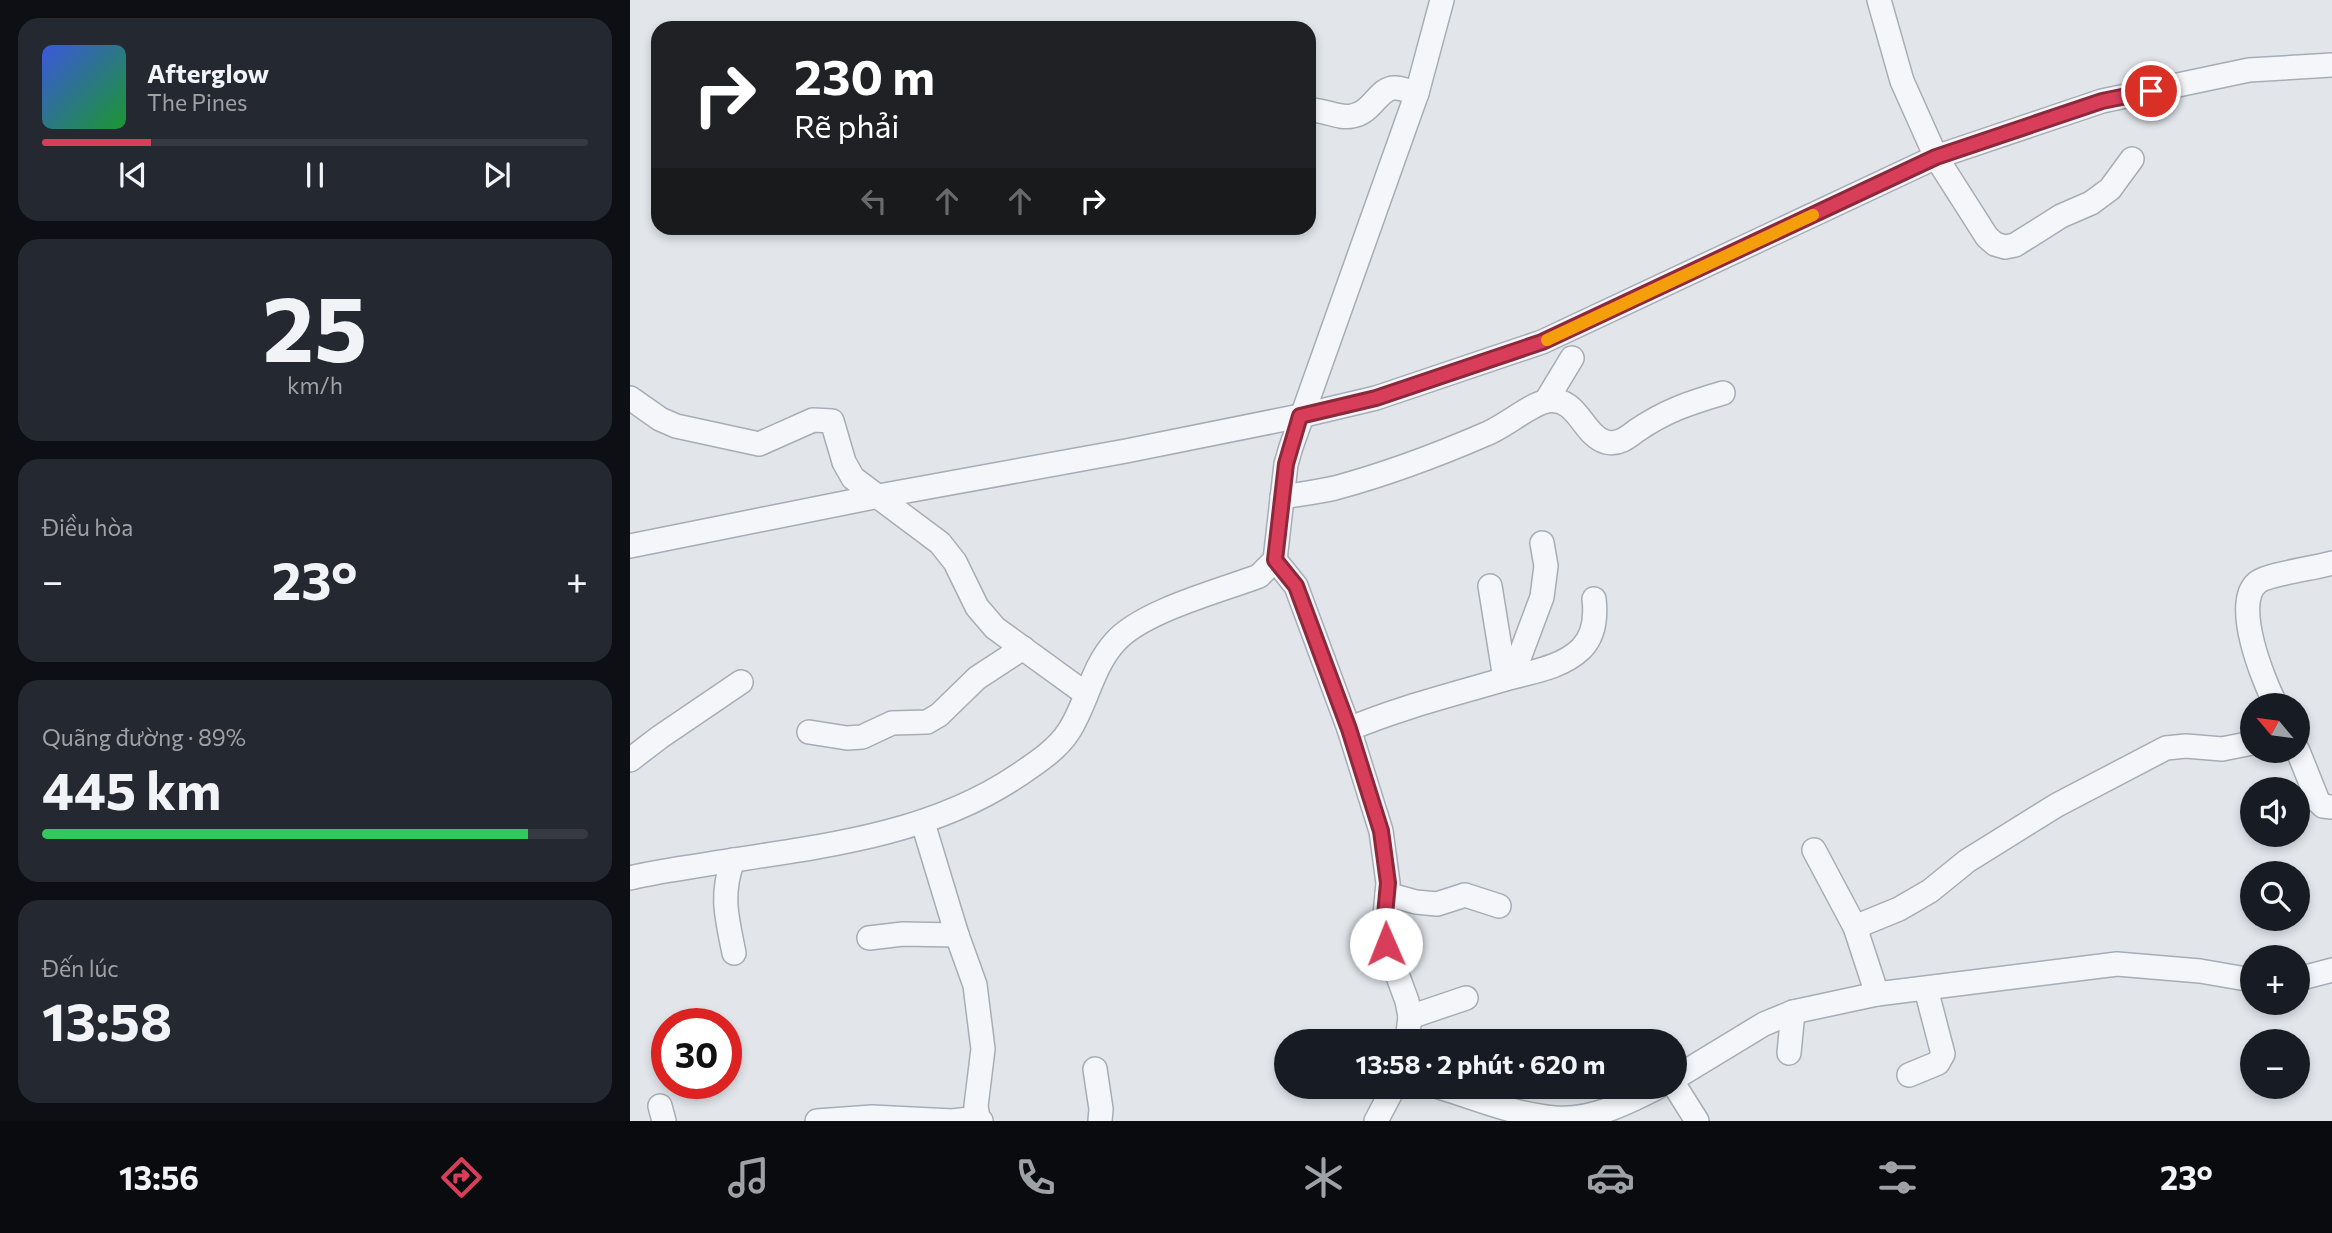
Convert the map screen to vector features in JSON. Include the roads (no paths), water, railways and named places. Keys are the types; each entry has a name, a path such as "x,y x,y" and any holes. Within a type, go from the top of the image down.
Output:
{"street":[{"path":"630,878 858,838 923,823 973,803 1053,750 1069,732 1106,654 1116,640 1135,626 1170,609 1259,576 1275,560 1286,464 1300,416 1417,93 1442,0"},
{"path":"1880,0 1902,81 1936,157 1987,237 1995,244 2005,247 2015,245 2061,216 2091,203 2110,189 2132,159"},
{"path":"630,546 1300,416 1376,398 1542,342 1936,157 2102,101 2249,70 2332,65"},
{"path":"1316,111 1348,117 1361,114 1370,108 1381,93 1388,89 1394,87 1417,93"},
{"path":"1282,497 1334,488 1488,434 1546,401 1572,358"},
{"path":"1546,401 1569,406 1578,412 1597,436 1606,442 1617,442 1670,409 1723,393"},
{"path":"630,398 660,419 676,426 759,444 813,420 832,421 844,462 853,478 940,543 955,562 977,607 995,628 1086,694"},
{"path":"1509,678 1542,597 1546,566 1542,543"},
{"path":"1275,560 1296,586 1349,729 1381,831 1388,883 1386,944 1407,1001 1410,1017 1408,1029"},
{"path":"2272,693 2255,649 2248,620 2249,595 2252,588 2264,579 2332,563"},
{"path":"1490,586 1509,678"},
{"path":"1349,729 1387,713 1571,658 1584,646 1593,628 1594,599"},
{"path":"809,732 847,738 862,737 892,723 928,722 939,715 977,678 1023,648"},
{"path":"630,760 741,682"},
{"path":"1856,927 1899,909 1930,891 1967,861 2057,805 2166,748 2176,746 2222,749 2240,745"},
{"path":"2303,763 2318,801 2323,806 2332,807"},
{"path":"817,1121 872,1116 952,1121 980,1119 976,1090 983,1049 978,999 923,823"},
{"path":"1814,850 1856,927 1877,994"},
{"path":"733,860 727,878 724,906 734,953"},
{"path":"1387,894 1416,902 1437,904 1465,895 1499,906"},
{"path":"869,938 903,934 957,935"},
{"path":"1687,1070 1763,1024 1793,1012 1877,994 2028,973 2117,964 2240,977"},
{"path":"2310,976 2332,970"},
{"path":"1909,1075 1938,1063 1943,1054 1926,989"},
{"path":"1410,1017 1466,998"},
{"path":"1789,1053 1793,1012"},
{"path":"1095,1069 1100,1097 1100,1121"},
{"path":"1376,1121 1388,1099"},
{"path":"1475,1099 1531,1118 1589,1115 1613,1109 1633,1099"},
{"path":"1683,1099 1697,1121"}]}
